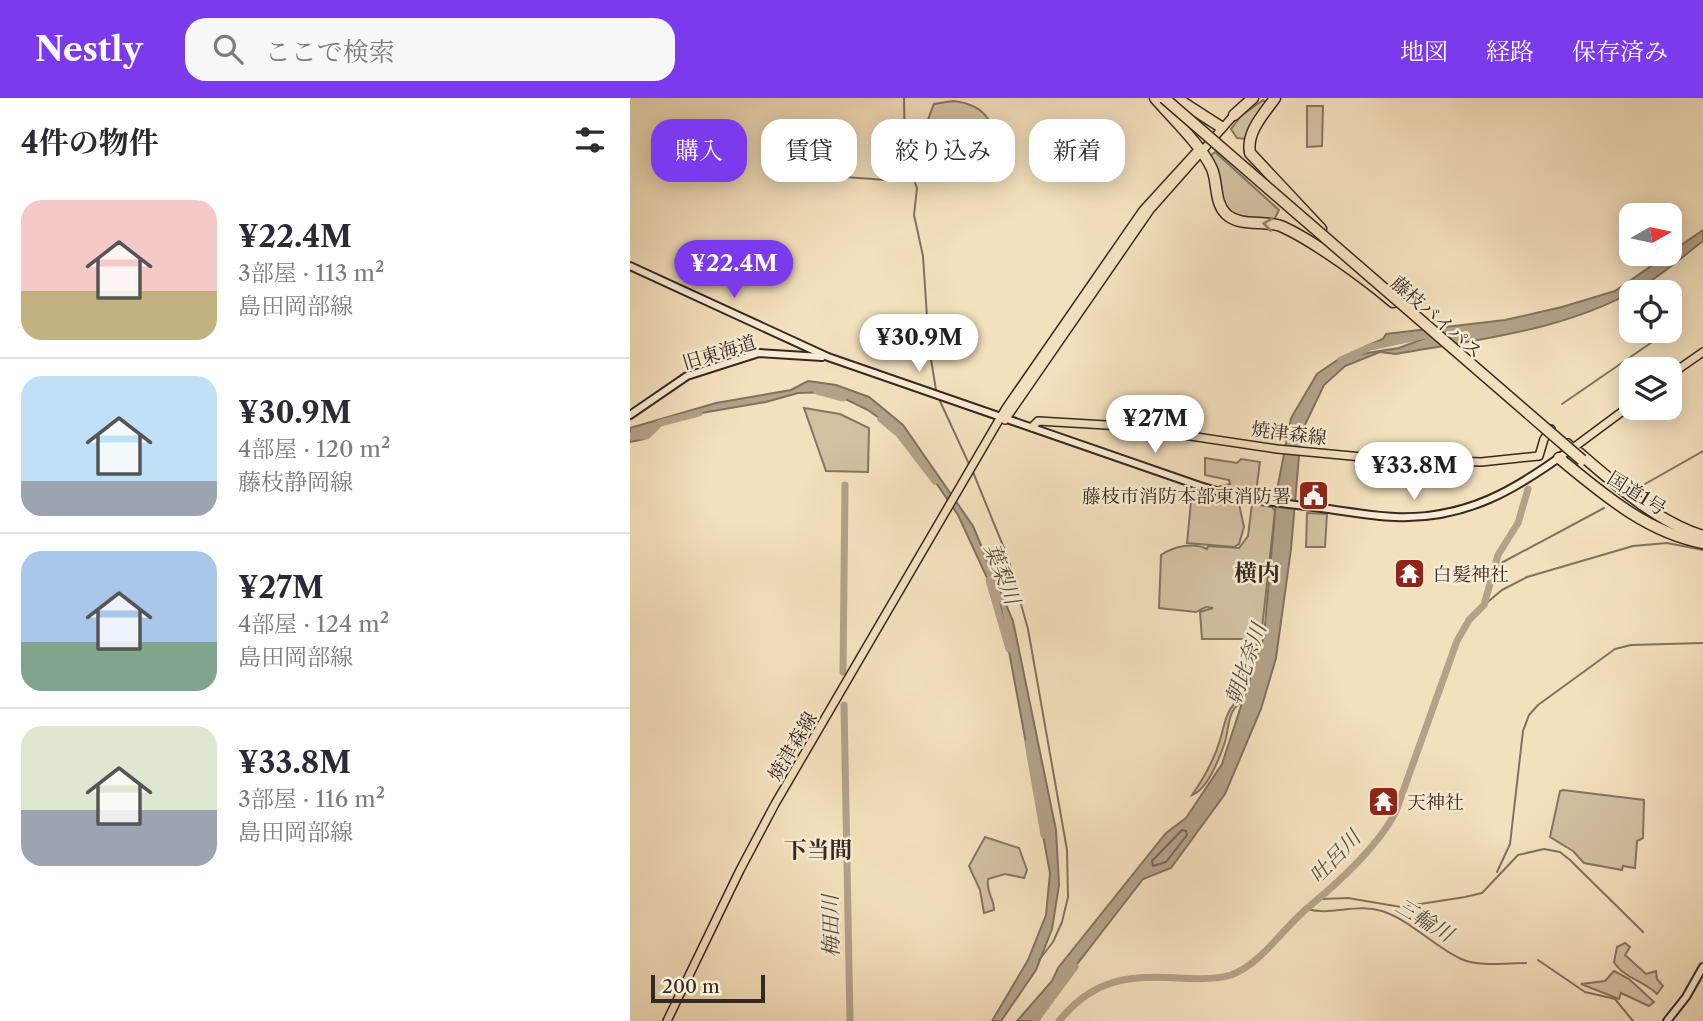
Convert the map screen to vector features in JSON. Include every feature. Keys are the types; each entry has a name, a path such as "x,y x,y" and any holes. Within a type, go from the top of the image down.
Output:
{"highway":[{"path":"1154,98 1211,166 1221,206 1230,217 1274,224 1298,234 1388,298"},
{"name":"藤枝バイパス","path":"1164,98 1571,456 1628,498 1703,540"},
{"name":"藤枝バイパス","path":"1164,98 1243,172 1629,505 1669,528 1703,540"},
{"path":"1176,98 1221,127"},
{"path":"1234,114 1252,98"},
{"path":"1275,98 1254,130 1249,142 1250,153 1360,270"}],"main road":[{"name":"焼津森線","path":"667,1021 775,804 1003,418 1143,210 1234,114"},
{"path":"630,266 828,357 1224,494 1273,502 1394,517 1443,513 1496,498 1525,483 1571,456 1619,415"},
{"path":"1682,367 1703,352"},
{"name":"旧東海道","path":"630,415 687,376 759,353 828,357"},
{"name":"焼津森線","path":"1032,427 1038,421 1140,428 1311,453 1481,462 1533,458 1541,454 1550,428 1571,456"},
{"path":"1667,1021 1686,997 1703,967"}],"shaded area":[{"path":"1263,100 1268,105 1246,139 1237,138 1231,129 1241,116"},
{"path":"953,101 965,103 983,112 988,119 928,119 934,104"},
{"path":"1307,106 1323,106 1322,146 1307,147"},
{"path":"1215,152 1279,210 1274,220 1235,216 1228,210 1222,198 1218,170 1209,157"},
{"path":"804,408 840,414 869,428 868,472 826,471"},
{"path":"1205,458 1237,463 1241,459 1260,462 1256,492 1247,494 1221,486 1230,484 1229,480 1205,475"},
{"path":"1192,491 1239,504 1244,527 1239,544 1234,547 1187,543"},
{"path":"1252,504 1272,507 1275,511 1262,628 1239,704 1230,717 1219,758 1203,787 1192,795 1215,755 1252,644 1245,639 1202,639 1200,612 1213,608 1206,607 1196,612 1159,608 1161,555 1184,546 1207,549 1208,546 1239,548 1248,536"},
{"path":"1307,513 1327,514 1325,547 1306,547"},
{"path":"1560,791 1644,800 1643,838 1637,841 1635,868 1623,866 1622,870 1584,863 1573,851 1550,837"},
{"path":"985,837 1019,848 1027,870 1024,878 1005,874 988,879 994,910 984,913 980,890 969,866"},
{"path":"1625,943 1630,947 1625,955 1646,974 1656,971 1657,979 1663,986 1657,994 1623,972 1614,962 1617,947"},
{"path":"1614,971 1629,979 1654,1002 1649,1006 1621,993 1619,999 1581,984 1605,981"}],"water":[{"path":"1703,230 1703,241 1682,257 1682,245"},
{"path":"1651,266 1671,266 1651,280 1631,280"},
{"path":"1619,288 1619,299 1561,321 1528,330 1396,354 1380,352 1345,366 1324,385 1301,433 1291,549 1276,658 1261,709 1225,794 1171,868 1143,879 1033,1021 1017,1021 1052,981 1058,968 1166,833 1186,818 1222,764 1264,636 1277,490 1291,418 1317,374 1342,357 1399,348 1423,339 1413,335 1364,347 1383,339 1386,334 1505,320"},
{"path":"808,381 836,385 869,397 903,425 973,526 1013,621 1056,830 1059,885 1052,929 1036,970 1001,1021 992,1021 1028,960 1046,915 1050,873 1001,608 958,515 904,436 868,410 831,392 798,393 766,402 684,416 661,423 644,439 630,442 630,428 716,403 791,390"}],"waterway":[{"path":"904,98 905,156 917,188 914,215 923,256 929,347 936,390"},
{"path":"857,178 871,178"},
{"name":"朝比奈川","path":"1341,360 1370,347 1426,335"},
{"path":"1562,404 1651,343"},
{"name":"葉梨川","path":"817,391 843,398"},
{"path":"939,399 969,464"},
{"name":"葉梨川","path":"630,436 647,436 660,423 699,413"},
{"name":"葉梨川","path":"881,419 899,434 935,481"},
{"path":"1638,488 1703,451"},
{"path":"973,472 1008,558 1028,629 1067,850 1068,897 1062,922 1053,942 1039,960"},
{"name":"梅田川","path":"843,672 845,485"},
{"name":"吐呂川","path":"1059,1021 1085,996 1112,983 1127,979 1160,977 1218,978 1243,969 1264,953 1301,913 1346,874 1369,849 1396,811 1457,641 1469,620 1484,605 1498,555 1518,523 1528,489"},
{"path":"1492,574 1503,562 1604,508"},
{"path":"1484,605 1502,590 1527,577 1633,546 1667,543 1703,550"},
{"name":"葉梨川","path":"989,580 1009,649"},
{"path":"1497,872 1510,844 1523,731 1529,715 1538,705 1615,649 1631,645 1703,643"},
{"name":"梅田川","path":"844,705 850,1021"},
{"name":"葉梨川","path":"1028,743 1044,835"},
{"path":"1321,899 1348,898 1401,907 1465,897 1482,893 1518,855 1544,849 1560,852 1570,860 1643,932"},
{"name":"三輪川","path":"1307,909 1325,911 1363,908 1382,911 1403,921 1461,959 1484,964 1526,963"},
{"name":"三輪川","path":"1538,960 1585,992 1615,999 1633,1021"},
{"name":"朝比奈川","path":"1035,1021 1075,967"}],"place":[{"name":"藤枝市消防本部東消防署","path":"1314,496"},
{"name":"白髪神社","path":"1410,574"},
{"name":"天神社","path":"1384,802"}],"district":[{"name":"横内","path":"1257,573"},
{"name":"下当間","path":"818,850"}]}
